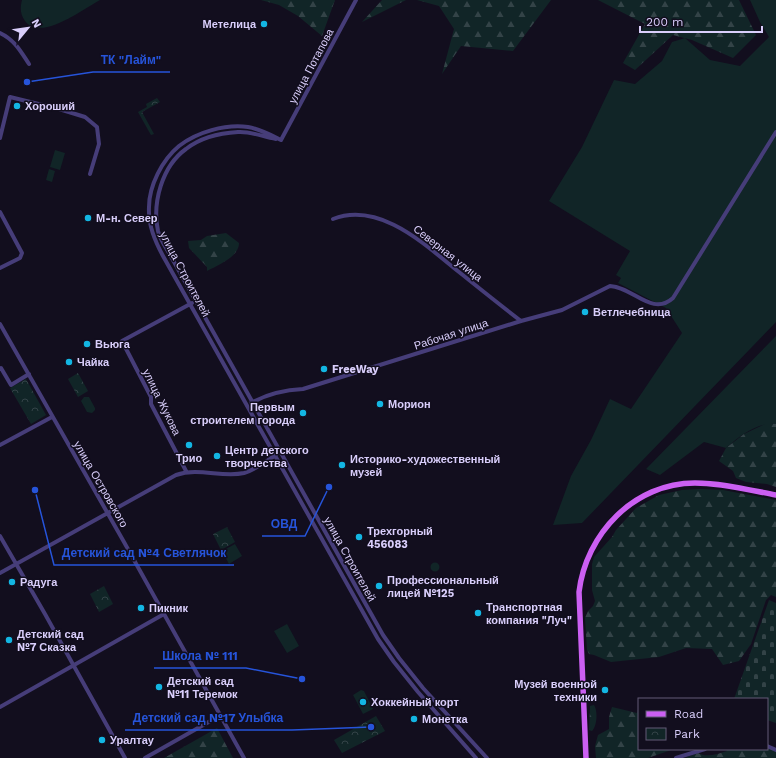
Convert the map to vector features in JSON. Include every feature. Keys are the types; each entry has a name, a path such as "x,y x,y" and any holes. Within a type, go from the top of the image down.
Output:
{"main road":[{"path":"586,758 579,592 586,561 592,548 603,532 630,504 658,490 677,485 693,483 712,484 776,495"}],"street":[{"name":"улица Потапова","path":"282,140 356,0"},
{"path":"0,33 18,46 29,64"},
{"path":"0,138 10,97 59,108 85,117 97,127 99,144 90,174"},
{"name":"улица Строителей","path":"282,140 261,130 248,127 228,128 199,134 179,146 166,161 155,181 149,207 151,230 190,304 378,639 418,692 476,758"},
{"name":"улица Строителей","path":"282,140 249,132 238,132 218,135 201,140 186,149 180,154 166,172 158,193 156,213 158,231 369,613 391,648 422,688 476,748 487,758"},
{"name":"Рабочая улица","path":"247,405 283,391 303,389 521,321 562,310 610,286 617,286 655,305 663,304 673,298 776,132"},
{"path":"199,134 201,140"},
{"path":"0,212 22,253 20,258 0,268"},
{"name":"Северная улица","path":"333,220 341,216 369,216 410,233 521,321"},
{"path":"190,304 195,300"},
{"name":"улица Жукова","path":"186,471 151,404 151,397 122,341 190,304"},
{"name":"улица Островского","path":"0,324 244,758"},
{"path":"0,369 1,368 11,385 29,374"},
{"path":"0,445 52,417"},
{"path":"0,573 176,475 186,471 233,474 244,473 281,452"},
{"path":"0,536 125,758"},
{"path":"0,707 164,614"},
{"path":"145,758 221,715"},
{"path":"676,758 702,750"}],"green space":[{"path":"22,0 100,0 62,22 41,28 32,26 25,21 21,11"},
{"path":"261,0 335,0 322,36 298,16 279,5"},
{"path":"382,0 406,0 362,22"},
{"path":"417,0 551,0 513,51 461,46 442,74 454,29 439,6"},
{"path":"598,0 739,0 756,35 733,58 692,40 673,35 635,70 623,63 645,24"},
{"path":"750,0 776,0 776,322 582,523 553,525 571,476 591,440 610,399 631,409 682,333 666,308 618,283 621,278 616,275 630,251 549,201 582,147 614,80 635,84 662,61 672,42 685,38 710,60 740,66 769,37"},
{"path":"157,98 160,102 142,112 154,134 151,135 138,112 147,107 146,104"},
{"path":"55,150 65,153 60,170 50,167"},
{"path":"49,169 55,171 52,182 46,180"},
{"path":"226,233 239,243 236,252 227,260 207,271 207,267 189,248 188,241 201,240 207,236"},
{"path":"776,336 776,424 762,425 749,431 726,448 704,442 660,475 646,469"},
{"path":"78,373 88,391 78,397 68,379"},
{"path":"26,379 46,415 31,424 10,388"},
{"path":"84,397 89,397 95,408 92,413 87,412 81,401"},
{"path":"767,423 776,424 776,487 767,484 746,482 736,478 733,471 719,461 726,448 744,434"},
{"path":"682,490 723,490 776,500 776,597 771,595 766,600 751,644 739,661 723,665 712,649 686,648 659,657 611,662 589,654 587,650 585,618 595,601 592,590 592,564 594,557 636,508 659,495"},
{"path":"227,527 235,542 221,550 213,534"},
{"path":"235,544 242,556 229,564 222,551"},
{"path":"433,563 437,563 439,567 437,571 433,571 431,569 431,565"},
{"path":"104,586 113,604 99,612 90,594"},
{"path":"769,600 776,603 776,723 768,720 768,698 734,698"},
{"path":"287,624 299,646 287,653 274,631"},
{"name":"Хоккейный корт","path":"361,690 364,691 373,709 363,714 353,695"},
{"path":"594,705 596,718 595,726 592,731 589,730 590,706"},
{"path":"612,707 637,713 638,710 638,750 671,750 648,758 596,758 595,746 598,735 609,729 609,717"},
{"path":"376,716 385,731 342,753 334,740"},
{"path":"217,728 233,758 164,758"},
{"path":"768,745 776,749 776,758 685,758 698,753 708,755 727,751 768,750"}],"place":[{"name":"Метелица","path":"264,24"},
{"name":"ТК \"Лайм\"","path":"27,82"},
{"name":"Хороший","path":"17,106"},
{"name":"М-н. Север","path":"88,218"},
{"name":"Ветлечебница","path":"585,312"},
{"name":"Вьюга","path":"87,344"},
{"name":"Чайка","path":"69,362"},
{"name":"FreeWay","path":"324,369"},
{"name":"Морион","path":"380,404"},
{"name":"Первым строителем города","path":"303,413"},
{"name":"Трио","path":"189,445"},
{"name":"Центр детского творчества","path":"217,456"},
{"name":"Историко-художественный музей","path":"342,465"},
{"name":"ОВД","path":"329,487"},
{"name":"Детский сад №4 Светлячок","path":"35,490"},
{"name":"Трехгорный 456083","path":"359,537"},
{"name":"Радуга","path":"12,582"},
{"name":"Профессиональный лицей №125","path":"379,586"},
{"name":"Пикник","path":"141,608"},
{"name":"Транспортная компания \"Луч\"","path":"478,613"},
{"name":"Детский сад №7 Сказка","path":"9,640"},
{"name":"Школа № 111","path":"302,679"},
{"name":"Детский сад №11 Теремок","path":"159,687"},
{"name":"Музей военной техники","path":"605,690"},
{"name":"Хоккейный корт","path":"363,702"},
{"name":"Монетка","path":"414,719"},
{"name":"Детский сад №17 Улыбка","path":"371,727"},
{"name":"Уралтау","path":"102,740"}]}
